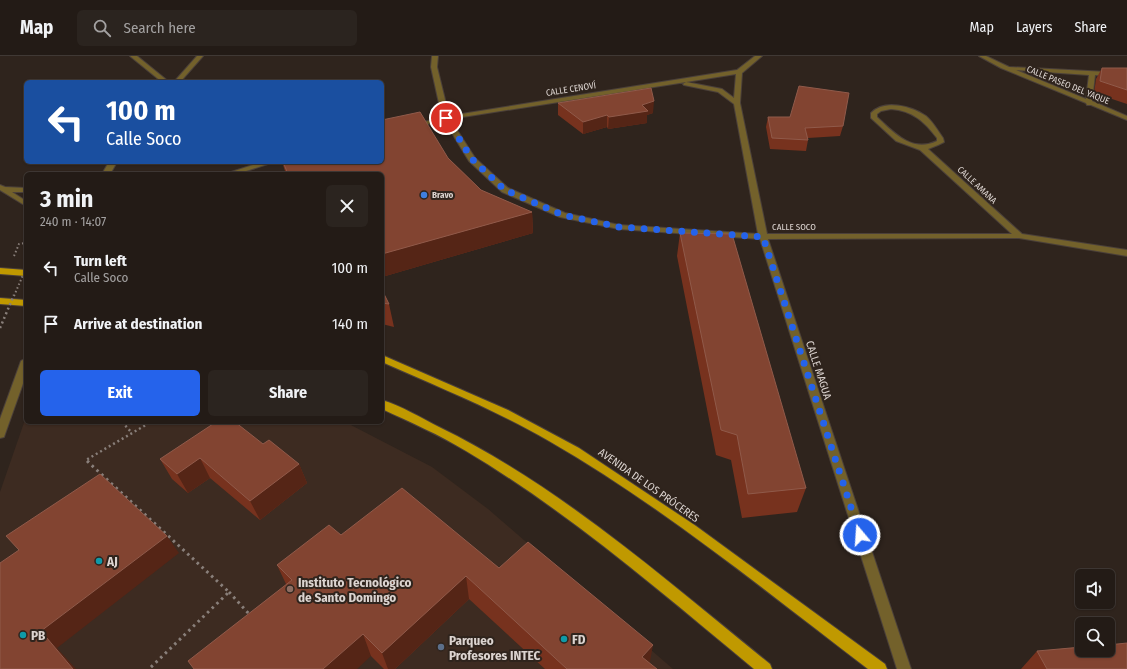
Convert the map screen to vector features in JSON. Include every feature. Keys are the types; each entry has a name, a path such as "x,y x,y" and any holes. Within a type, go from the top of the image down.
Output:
{"main road":[{"path":"0,271 24,273"},
{"path":"0,302 24,303"},
{"name":"AVENIDA DE LOS PRÓCERES","path":"384,359 506,412 574,450 650,500 880,669"},
{"path":"384,405 470,447 552,500 651,576 766,669"}],"street":[{"path":"133,56 163,80"},
{"path":"179,80 200,56"},
{"name":"CALLE SOCO","path":"435,56 434,67 446,118 472,159 505,190 563,215 619,227 763,237 1019,236 1127,253"},
{"name":"CALLE CENOVÍ","path":"403,128 446,118 678,83 739,72 759,56"},
{"name":"CALLE PASEO DEL YAQUE","path":"982,56 1003,67 1127,118"},
{"path":"1003,67 1092,74 1127,75"},
{"name":"CALLE MAGUA","path":"739,72 737,103 763,237 904,669"},
{"path":"1090,104 1092,74"},
{"path":"678,83 720,90 737,103"},
{"name":"CALLE AMANA","path":"923,148 940,142 940,138 924,118 913,112 899,108 877,110 874,114 874,118 898,140 923,148 1019,236"},
{"path":"235,172 263,164"},
{"path":"2,188 24,190"},
{"path":"2,188 24,203"},
{"path":"0,434 2,423 24,366"}],"path":[{"path":"19,244 24,244"},
{"path":"0,328 24,273"},
{"path":"124,424 132,433"},
{"path":"148,424 86,460 229,592 256,621"},
{"path":"108,491 115,487"},
{"path":"149,669 229,592"}],"shaded area":[{"name":"Instituto Tecnológico de Santo Domingo","path":"24,423 24,424 349,424 432,467 488,509 673,669 0,669 0,492"}],"building":[{"path":"1102,68 1127,68 1127,90 1100,81"},
{"path":"799,86 849,93 843,126 805,128 808,140 772,138 768,117 790,117"},
{"path":"651,88 654,101 642,105 648,111 609,117 607,115 583,122 558,103"},
{"name":"Bravo","path":"420,112 448,158 481,190 532,212 384,253 384,172 287,172 284,164 384,164 384,120"},
{"path":"680,233 732,234 806,488 748,494 737,435 721,430"},
{"path":"384,294 389,304 384,303"},
{"path":"213,424 238,424 263,444 269,440 299,464 250,501 200,458 177,474 160,459"},
{"path":"100,474 167,536 41,631 73,669 0,669 0,563 19,550 6,536"},
{"path":"402,488 499,568 528,542 653,645 642,657 657,669 567,669 466,576 382,653 363,634 323,669 194,669 188,661 292,580 277,565 329,525 341,535"},
{"path":"1127,643 1127,669 1047,669 1037,651 1075,648 1075,657 1115,657 1115,644"}],"place":[{"name":"Bravo","path":"424,195"},
{"name":"AJ","path":"99,561"},
{"name":"Instituto Tecnológico de Santo Domingo","path":"290,589"},
{"name":"PB","path":"23,635"},
{"name":"FD","path":"564,639"},
{"name":"Parqueo Profesores INTEC","path":"441,647"}],"route":[{"path":"446,118 472,159 505,190 563,215 619,227 763,237 860,535"}]}
